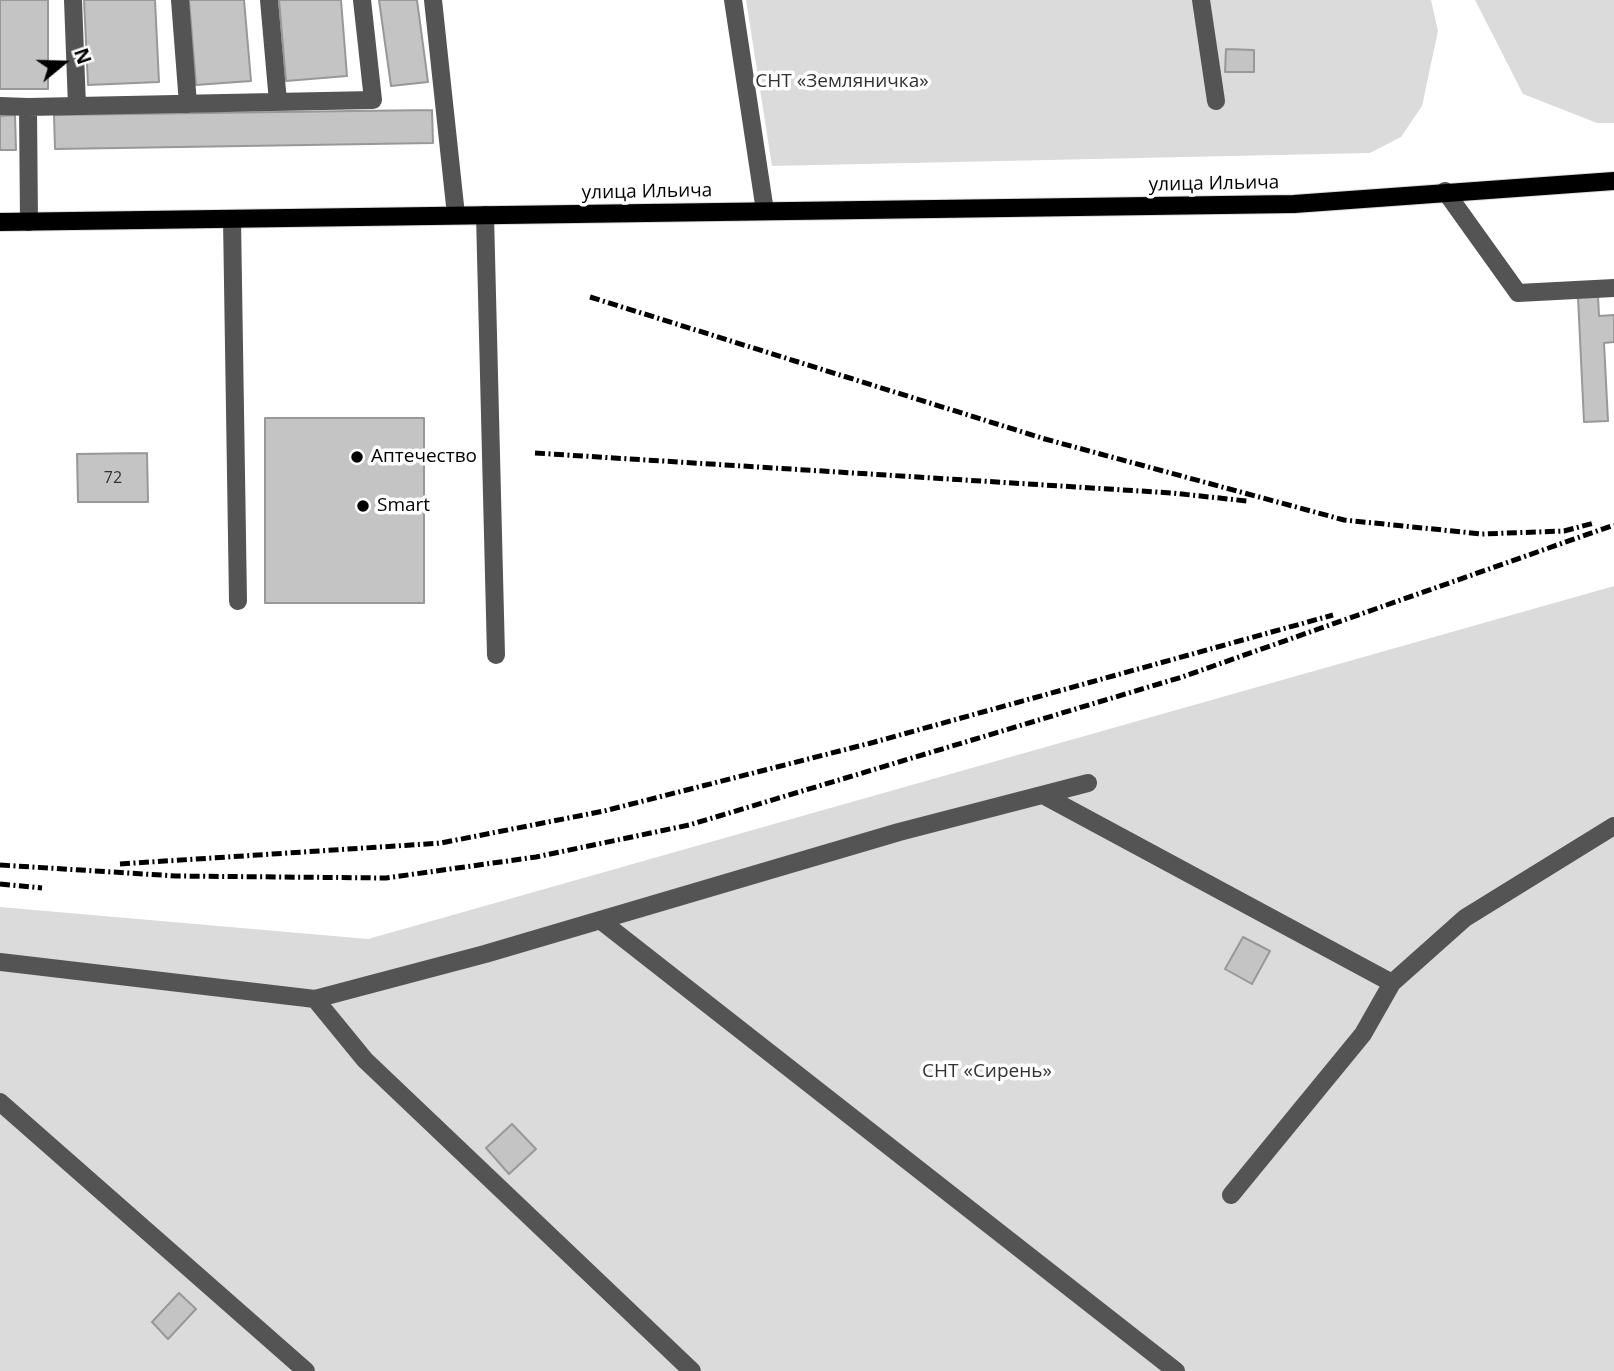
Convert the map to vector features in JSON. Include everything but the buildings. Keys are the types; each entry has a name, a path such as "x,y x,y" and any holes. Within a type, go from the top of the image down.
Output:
{"main road":[{"name":"улица Ильича","path":"0,222 1294,204 1445,191 1614,181"}],"street":[{"path":"72,0 77,106"},
{"path":"180,0 188,104"},
{"path":"269,0 278,102"},
{"path":"0,106 373,100 362,0"},
{"path":"433,0 456,215"},
{"path":"733,0 765,211"},
{"path":"1201,0 1216,101"},
{"path":"28,107 29,222"},
{"path":"1445,191 1518,293 1614,288"},
{"path":"485,215 496,654"},
{"path":"232,219 238,601"},
{"path":"0,962 315,999 600,920 899,832 1088,783"},
{"path":"1043,795 1392,983"},
{"path":"1231,1195 1363,1034 1392,983 1465,918 1614,826"},
{"path":"600,920 1177,1371"},
{"path":"315,999 365,1060 692,1371"},
{"path":"0,1102 306,1371"}],"green space":[{"name":"СНТ «Земляничка»","path":"746,0 1431,0 1438,31 1422,106 1401,137 1370,153 772,166"},
{"path":"1475,0 1614,0 1614,123 1597,123 1523,94"},
{"name":"СНТ «Сирень»","path":"1614,586 1614,1371 0,1371 0,907 368,939"}],"railway":[{"path":"590,297 1045,439 1344,520 1482,534 1564,531 1594,523"},
{"path":"535,453 1172,493 1247,501"},
{"path":"0,865 176,876 386,878 536,857 689,825 1182,677 1614,525"},
{"path":"120,864 441,843 604,811 871,743 1333,615"},
{"path":"0,884 42,888"}],"place":[{"name":"Аптечество","path":"357,457"},
{"name":"Smart","path":"363,506"}]}
